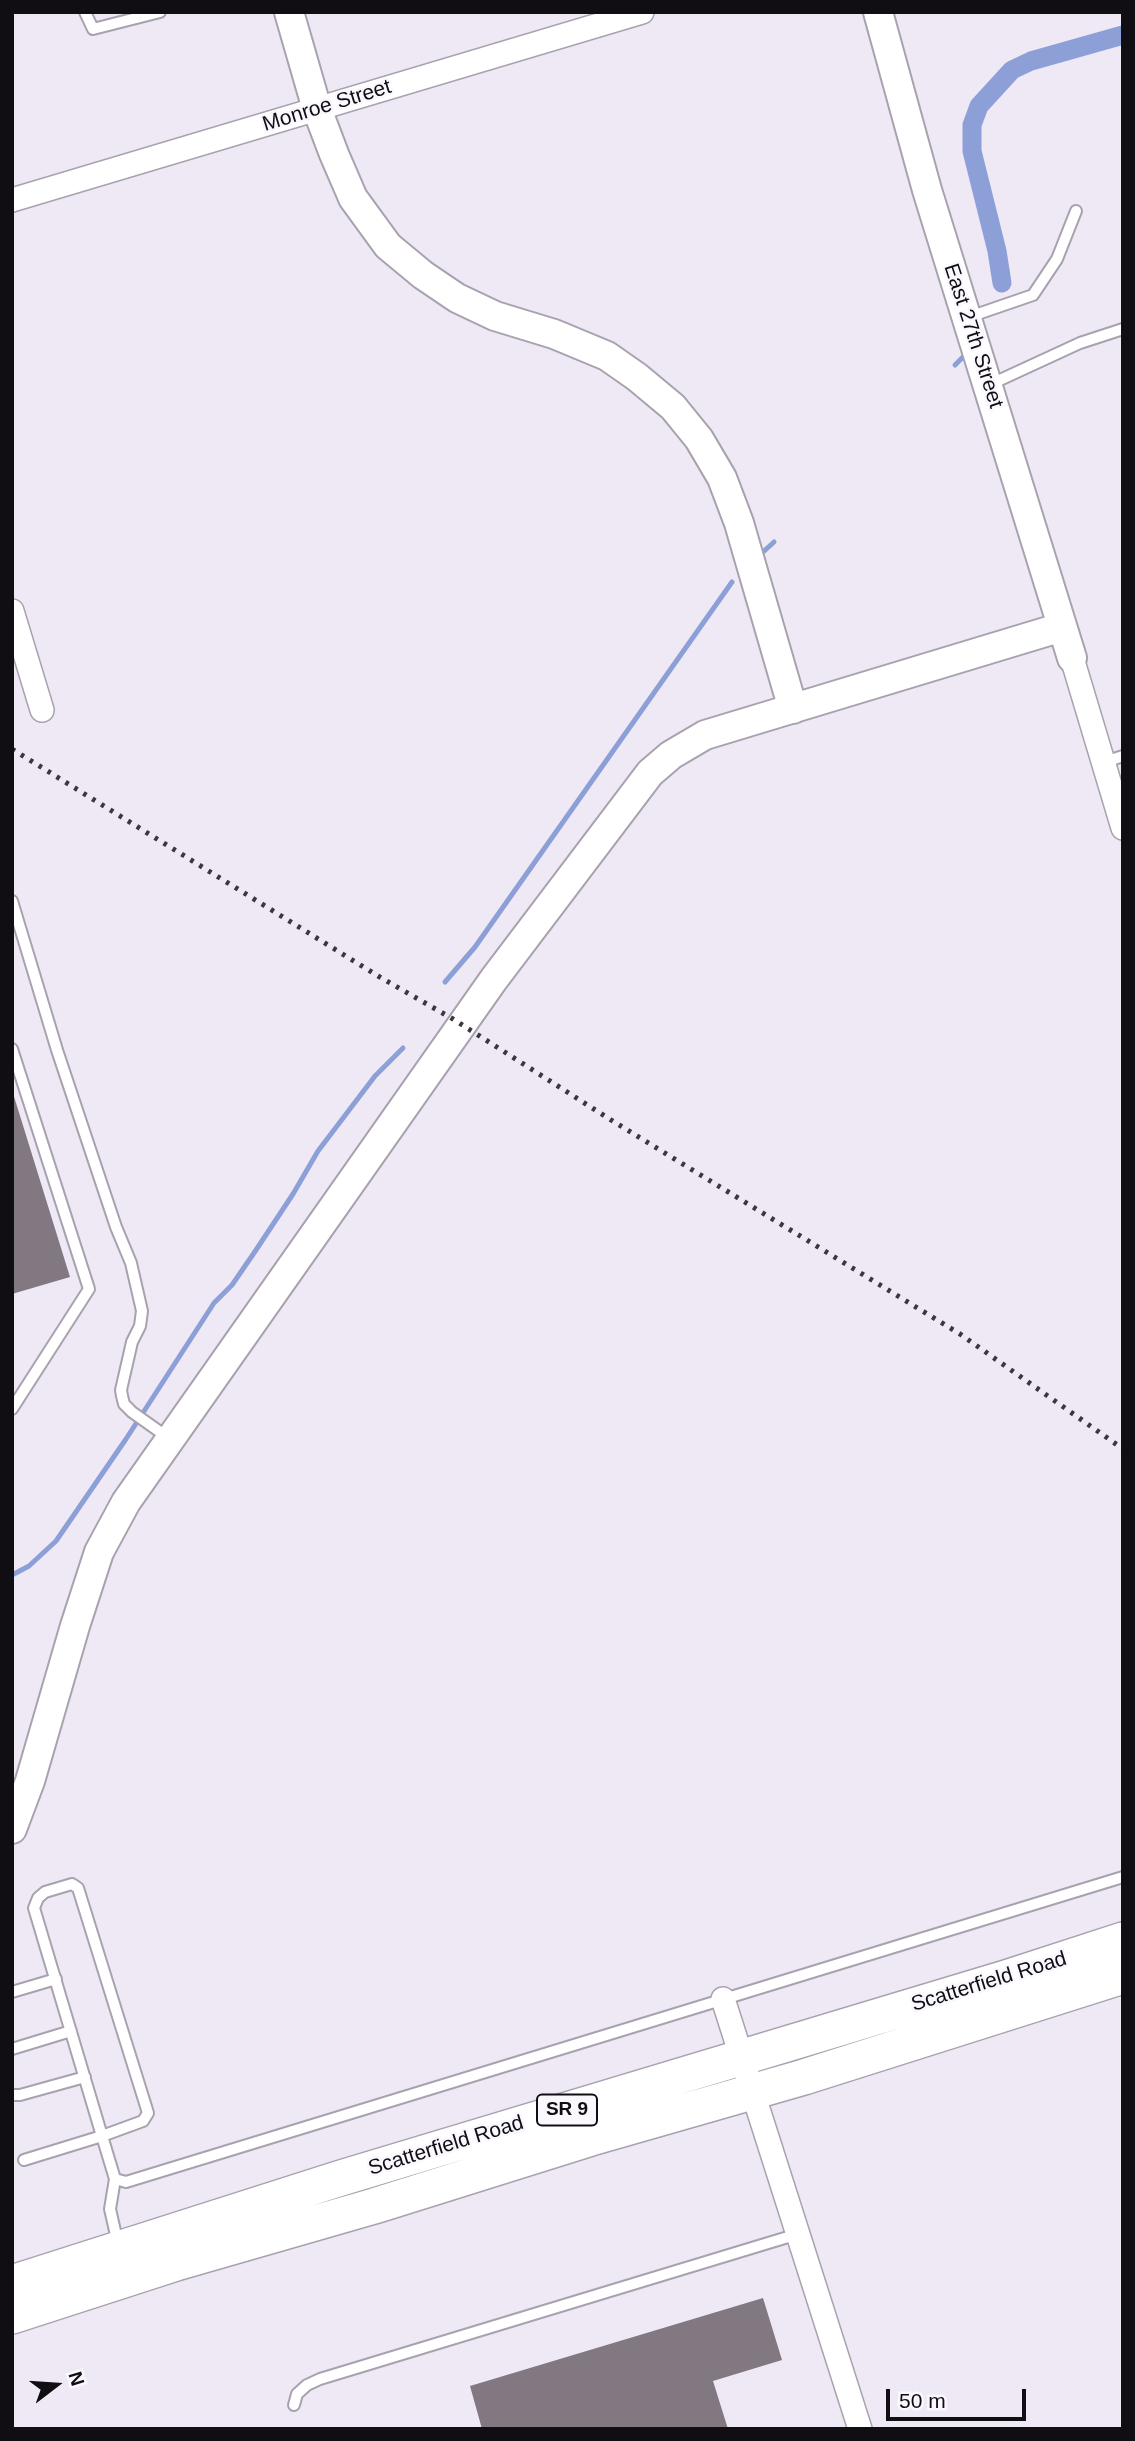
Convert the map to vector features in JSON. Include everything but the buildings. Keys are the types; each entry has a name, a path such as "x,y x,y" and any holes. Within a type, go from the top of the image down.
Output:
{"main road":[{"name":"Scatterfield Road","path":"12,2283 341,2178 1006,1978 1123,1940"},
{"name":"Scatterfield Road","path":"12,2316 176,2263 753,2092 1123,1976"}],"street":[{"path":"289,12 317,109 353,198 388,246 457,298 495,316 554,334 607,356 673,407 699,439 722,478 739,523 793,709"},
{"name":"Monroe Street","path":"12,200 317,109 578,21 642,12"},
{"name":"East 27th Street","path":"878,12 927,190 1123,828"},
{"path":"12,611 42,710"},
{"path":"12,1829 30,1781 99,1552 126,1502 494,979 650,773 671,755 705,735 1062,627"},
{"name":"East 27th Street","path":"1072,658 1120,765"},
{"path":"723,1999 860,2429"}],"lane":[{"path":"85,12 93,29 160,12"},
{"path":"967,318 1034,295 1057,259 1076,211"},
{"path":"989,385 1080,343 1123,329"},
{"path":"12,901 57,1050 135,1279 142,1311 121,1390 124,1404 170,1440"},
{"path":"12,1049 89,1289 12,1409"},
{"path":"115,2179 126,2182 1123,1877"},
{"path":"24,2160 102,2136 143,2121 148,2113 78,1888 72,1884 45,1892 38,1898 34,1908 56,1979 71,2031 85,2077 102,2136 115,2179 110,2209 119,2250"},
{"path":"12,1992 56,1979"},
{"path":"12,2049 71,2031"},
{"path":"12,2095 85,2077"},
{"path":"294,2405 298,2394 307,2385 320,2379 798,2234"}],"waterway":[{"path":"1002,283 997,251 972,151 972,125 979,106 1012,70 1031,61 1123,35"},
{"path":"955,365 963,357"},
{"path":"763,552 774,542"},
{"path":"445,982 475,947 732,582"},
{"path":"12,1575 29,1566 56,1541 214,1303 232,1285 256,1250 318,1151 375,1076 403,1048"}],"railway":[{"path":"12,749 960,1334 1123,1449"}]}
